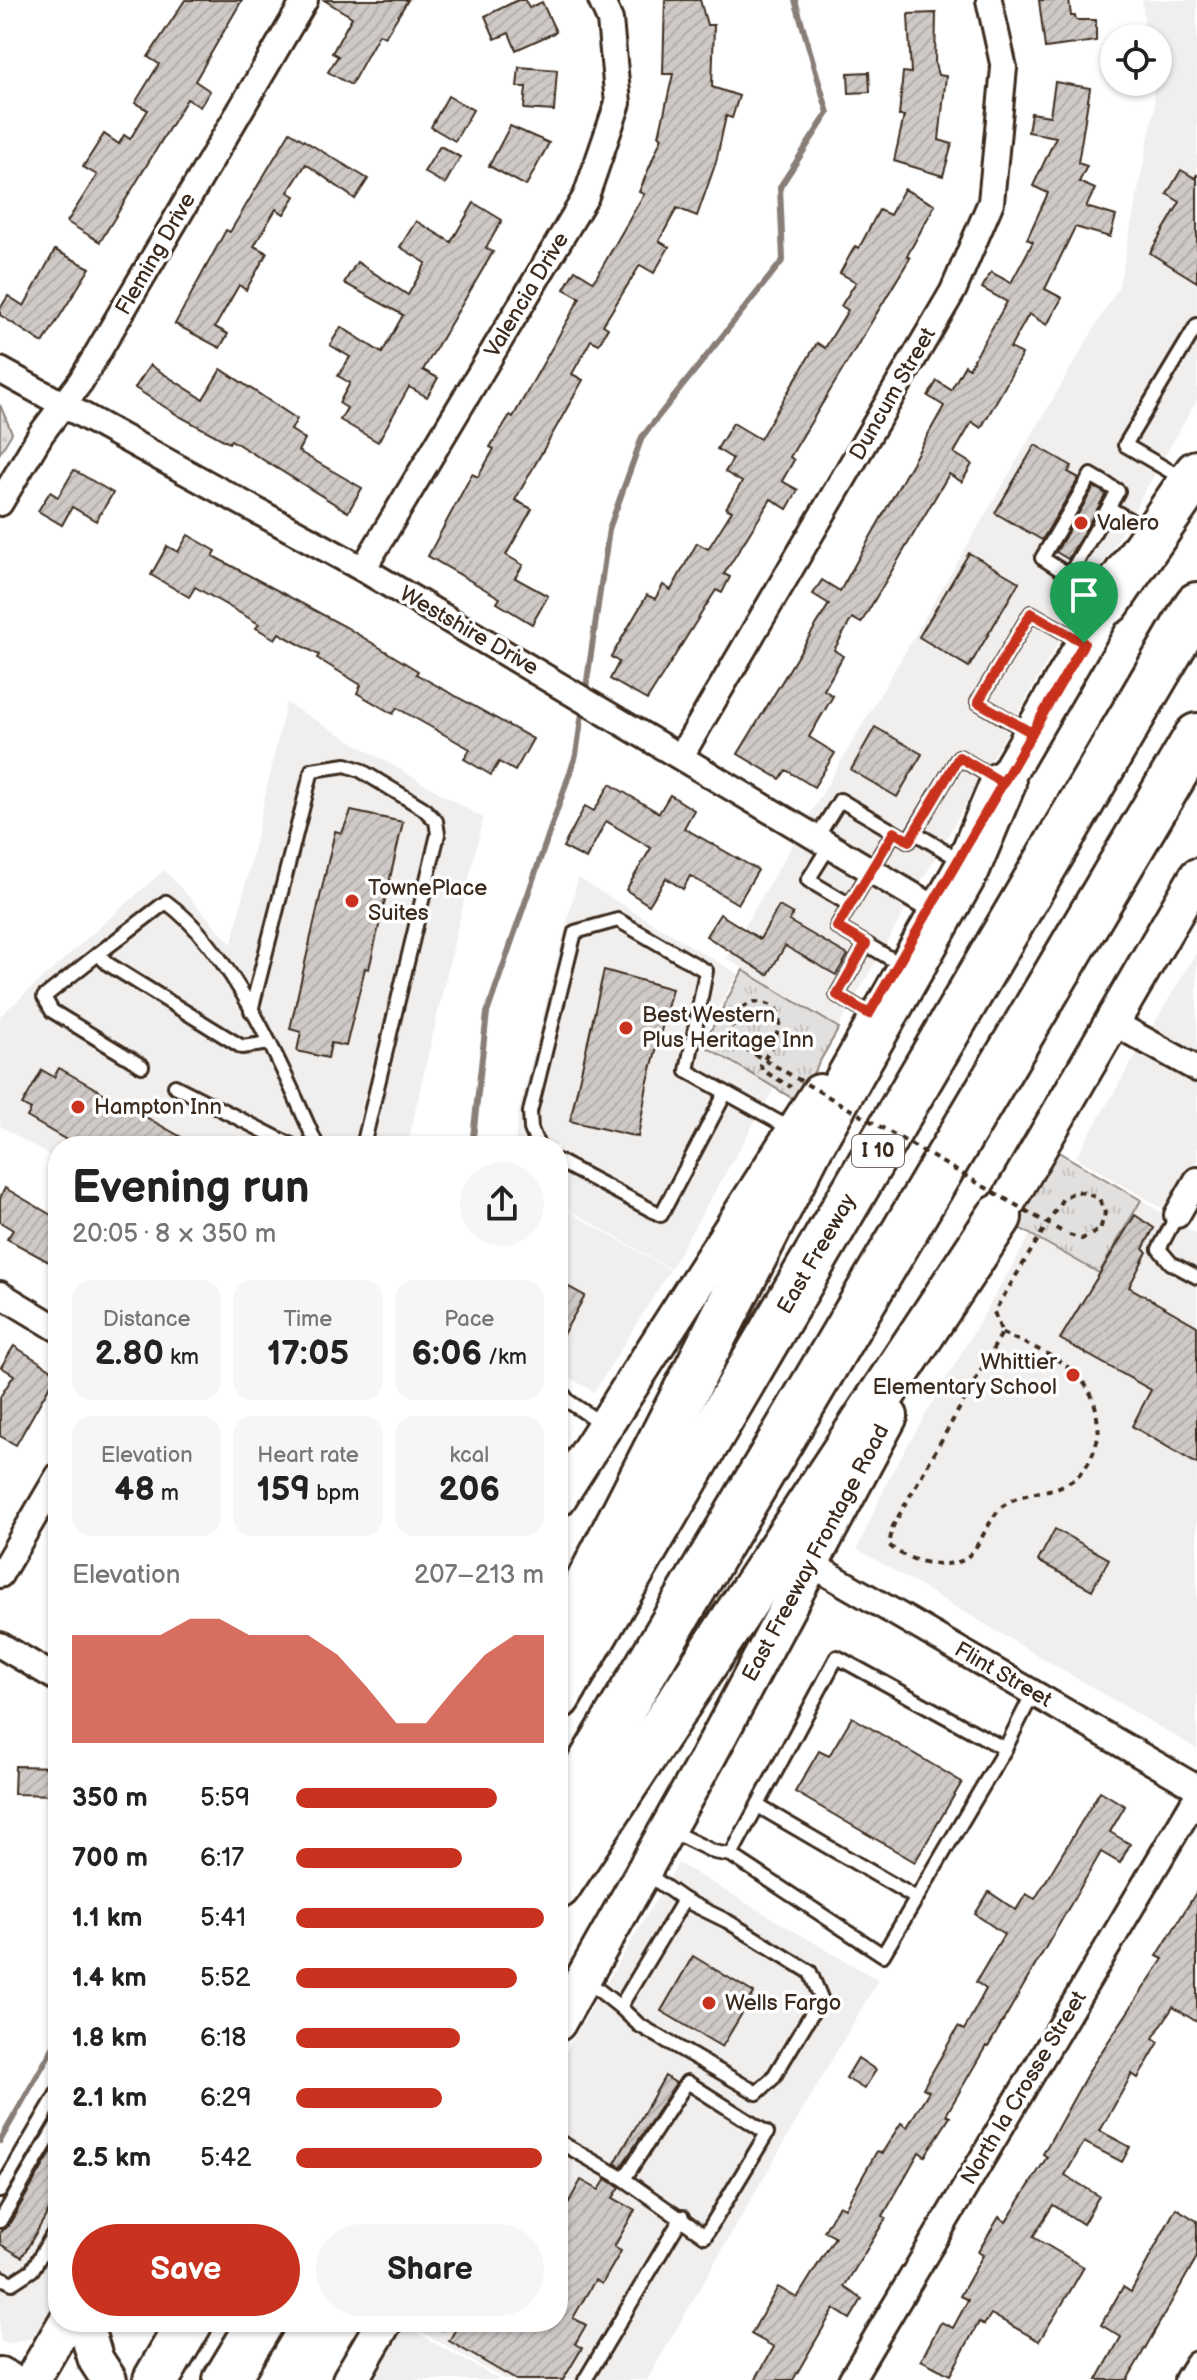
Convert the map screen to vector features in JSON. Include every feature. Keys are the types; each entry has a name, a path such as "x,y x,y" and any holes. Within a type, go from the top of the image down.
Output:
{"highway":[{"path":"1108,602 1188,475"},
{"name":"East Freeway","path":"568,1680 1197,605"},
{"path":"568,1801 1197,736"},
{"path":"568,1622 810,1147 967,869 1003,783"},
{"path":"568,1871 999,1217"},
{"path":"162,2370 184,2332"},
{"path":"226,2380 255,2332"}],"main road":[{"path":"568,1483 869,1014 1149,531 1188,475 1197,447"},
{"name":"East Freeway Frontage Road","path":"568,2006 668,1829 809,1563 999,1217 1197,876"},
{"path":"32,2380 60,2332"},
{"path":"87,2332 96,2360 109,2380"},
{"path":"350,2380 378,2332"},
{"path":"0,2375 9,2380"}],"street":[{"name":"Fleming Drive","path":"0,503 41,434 81,381 305,0"},
{"name":"Valencia Drive","path":"363,569 586,196 618,103 610,20 601,0"},
{"name":"Duncum Street","path":"681,756 953,291 991,202 1004,68 989,0"},
{"name":"Westshire Drive","path":"0,370 363,569 931,906"},
{"path":"1112,1022 1197,1069"},
{"path":"1177,1215 1197,1180"},
{"path":"0,1294 48,1323"},
{"path":"0,1575 48,1493"},
{"name":"Flint Street","path":"809,1563 1197,1788"},
{"path":"0,1645 48,1673"},
{"name":"North la Crosse Street","path":"851,2380 1197,1796"},
{"path":"1187,2380 1197,2364"}],"lane":[{"path":"1188,475 1125,445 1197,325"},
{"path":"1070,574 1118,491 1091,475 1042,558 1108,602"},
{"path":"1109,508 1149,531"},
{"path":"1032,733 978,702 1031,613 1084,643"},
{"path":"850,905 808,880 840,800 909,841 959,757 1003,783"},
{"path":"251,1011 312,770 346,765 360,770 423,808 436,821 438,834 365,1136"},
{"path":"894,832 837,927 898,963"},
{"path":"914,832 958,859"},
{"path":"142,1066 52,1011 44,997 166,902 185,916 251,1011 270,1043 312,1136"},
{"path":"534,1136 530,1112 575,932 618,920 706,971 687,1071 794,1131"},
{"path":"866,944 837,995 869,1014"},
{"path":"98,954 108,964 242,1047 270,1043"},
{"path":"175,1086 273,1136"},
{"path":"568,1166 661,1215 725,1094"},
{"path":"1177,1215 1159,1249 1171,1263 1197,1277"},
{"path":"568,1404 605,1426"},
{"path":"731,1855 837,1657 1005,1749"},
{"path":"668,1829 714,1852 731,1855 883,1955 1005,1749 1033,1693"},
{"path":"758,1806 916,1898"},
{"path":"584,1978 639,2025 757,2093 773,2078 821,1998 810,1972 727,1921 684,1900 644,1872"},
{"path":"620,2007 684,1900"},
{"path":"568,2147 624,2179 705,2236 767,2133 687,2082 624,2179"},
{"path":"0,2191 48,2109"},
{"path":"0,2221 48,2140"},
{"path":"585,2380 682,2217"},
{"path":"0,2277 12,2283 24,2279 48,2242"}],"path":[{"path":"814,1099 762,1070 761,1065 766,1056 777,1037 780,1033 781,1024 768,1005 752,1002 744,1005 733,1019 732,1030 741,1046 758,1056 771,1063 1026,1211 1039,1219 1052,1226 1066,1234 1082,1239 1100,1230 1104,1222 1104,1205 1092,1193 1068,1193 1063,1198 1057,1209 1051,1219 1045,1230 994,1312 1002,1333 1064,1363 1086,1383 1097,1409 1099,1436 1089,1464 1071,1481 1049,1491 1015,1498 1001,1508 965,1560 955,1563 911,1559 889,1545 893,1526 1002,1333"}],"shaded area":[{"path":"1142,0 1197,0 1197,400 839,1026 726,958 1119,286 1155,106 1154,96 1172,96 1172,24 1145,24"},
{"path":"286,703 483,818 409,1136 48,1136 48,1155 0,1126 0,1016 164,870 232,944"},
{"path":"578,878 738,974 702,1037 701,1046 774,1089 670,1269 568,1209 568,1136 516,1136 518,1113"},
{"path":"1197,951 1197,1167 1170,1213 1076,1157"},
{"name":"Whittier Elementary School","path":"1141,1200 1197,1234 1197,1749 857,1549 890,1476 1030,1235 1099,1273"},
{"path":"568,1211 670,1270 594,1392 568,1377"},
{"path":"678,1863 878,1980 647,2380 505,2380 422,2332 568,2332 568,2047"},
{"path":"48,2089 48,2314 35,2337 8,2344 0,2341 0,2173"},
{"path":"399,2332 415,2332 500,2380 370,2380"}],"green space":[{"path":"0,405 12,433 0,453"},
{"path":"743,970 839,1028 797,1101 703,1045"},
{"path":"1055,1150 1141,1200 1099,1273 1012,1224"}],"building":[{"path":"185,0 242,0 195,81 210,91 200,107 187,99 100,242 67,222 97,175 83,167 104,134 119,144 124,135 130,139 148,110 135,103 159,64 148,57"},
{"path":"324,0 408,0 385,37 379,34 351,85 328,72 338,56 332,53 352,17"},
{"path":"518,0 525,0 529,8 542,2 556,32 516,50 509,33 495,39 485,16"},
{"path":"665,0 700,0 707,25 714,25 712,87 739,96 732,118 726,116 716,162 697,216 677,208 659,241 669,247 654,273 640,265 603,325 608,328 599,344 591,340 572,374 583,380 515,500 532,509 506,555 523,565 515,578 548,596 532,624 497,603 500,598 428,556 472,474 478,477 494,449 490,447 510,415 513,417 580,298 564,289 575,270 593,281 644,194 639,192 662,137 659,136 673,74 663,74"},
{"path":"1039,0 1069,0 1071,16 1075,16 1076,20 1096,20 1096,41 1045,48"},
{"path":"936,13 935,64 938,75 946,76 939,140 952,144 943,176 894,161 904,116 899,116 903,72 911,73 908,14"},
{"path":"519,67 557,70 554,111 524,109 526,87 517,87"},
{"path":"869,72 870,92 849,93 848,73"},
{"path":"1055,82 1090,88 1078,163 1087,166 1079,182 1095,189 1086,207 1116,216 1110,237 1075,227 1045,289 1062,298 1047,325 1029,314 1010,348 1022,354 1004,388 981,428 972,422 954,453 972,464 962,482 949,474 861,623 852,618 834,650 843,656 824,690 833,696 809,737 835,753 814,787 786,770 780,779 738,754 829,604 813,594 822,580 840,591 944,406 928,396 937,381 951,390 965,365 969,368 1007,302 982,288 991,272 1011,283 1033,242 1027,239 1048,193 1033,186 1056,137 1028,132 1031,113 1050,116"},
{"path":"448,96 473,110 455,141 431,127"},
{"path":"510,126 549,143 526,186 489,166"},
{"path":"290,132 368,179 355,199 306,164 288,192 295,196 284,214 276,209 254,246 267,253 246,290 239,285 215,327 228,334 220,348 175,324 226,230 230,232"},
{"path":"440,146 460,157 445,184 424,172"},
{"path":"1181,170 1195,178 1197,174 1197,282 1150,253 1180,202 1167,194"},
{"path":"904,189 935,205 907,256 910,258 790,457 794,460 782,481 798,490 787,509 771,499 724,574 730,577 722,593 716,590 647,700 610,679 619,662 611,657 647,595 655,599 663,585 671,590 697,543 708,549 732,511 726,508 742,482 725,472 733,459 717,449 733,423 760,439 817,343 825,348 848,310 841,306 856,282 840,273 855,246 859,248 879,210 890,215"},
{"path":"474,203 502,220 486,248 493,252 423,370 438,378 427,397 409,387 378,442 340,420 347,408 339,403 350,383 338,376 350,357 330,345 341,327 382,353 403,315 344,283 357,262 408,295 426,263 400,247 416,221 451,242"},
{"path":"55,250 90,268 43,343 0,315 0,309 8,296 24,306"},
{"path":"150,365 203,399 221,369 297,419 291,430 305,439 298,451 362,488 348,512 231,440 229,443 179,416 135,388"},
{"path":"1035,445 1072,466 1068,472 1079,478 1042,540 995,513"},
{"path":"74,470 113,493 96,521 72,507 62,525 38,511 50,492 58,497"},
{"name":"Valero","path":"1094,487 1106,494 1068,559 1056,552"},
{"path":"188,535 216,551 213,556 346,627 418,671 416,674 533,739 515,771 499,762 491,775 464,759 470,749 397,708 393,714 357,693 361,685 317,658 319,655 279,633 275,639 256,628 259,624 195,587 189,597 151,575 167,546 178,552"},
{"path":"969,553 1019,582 969,667 919,637"},
{"path":"875,727 922,754 897,797 851,770"},
{"path":"610,784 659,813 670,795 694,810 684,828 758,870 738,904 690,876 683,889 666,878 649,905 626,890 651,848 606,821 586,859 563,847 585,806 594,811"},
{"name":"TownePlace Suites","path":"351,811 403,822 369,969 365,968 346,1046 331,1043 328,1058 297,1051 301,1032 290,1029 335,831 342,833"},
{"path":"779,906 793,914 789,921 848,955 836,975 785,946 768,975 706,936 720,914 760,939"},
{"name":"Best Western Plus Heritage Inn","path":"604,970 672,989 647,1085 638,1137 570,1121"},
{"name":"Hampton Inn","path":"59,1068 179,1136 60,1136 27,1117 31,1110 22,1105 42,1070 54,1077"},
{"path":"5,1188 48,1213 48,1262 7,1239 13,1230 0,1222 0,1198"},
{"path":"1135,1215 1154,1228 1143,1249 1147,1252 1129,1287 1197,1326 1197,1464 1132,1426 1151,1390 1060,1339"},
{"path":"568,1287 585,1296 568,1326"},
{"path":"14,1346 48,1367 48,1389 16,1445 0,1436 0,1397 14,1375 1,1367"},
{"path":"1055,1529 1109,1559 1092,1590 1038,1561"},
{"path":"852,1717 962,1782 915,1862 795,1792 819,1751 829,1756"},
{"path":"15,1766 48,1767 48,1795 14,1794"},
{"path":"1100,1791 1125,1806 1110,1832 1130,1844 1120,1863 1101,1852 946,2115 950,2117 925,2156 919,2152 883,2216 886,2218 844,2287 862,2299 850,2319 834,2309 793,2380 755,2380 774,2347 751,2334 778,2287 797,2298 835,2237 824,2231 839,2205 845,2208 877,2151 882,2153 901,2123 907,2127 929,2091 923,2088 958,2027 964,2030 986,1989 976,1982 1004,1934 975,1914 989,1892 1016,1910 1026,1894 1035,1899"},
{"path":"1197,1891 1197,2022 1173,2007 1153,2038 1159,2042 1138,2078 1132,2074 1100,2131 1130,2147 1122,2162 1084,2142 1065,2175 1099,2196 1083,2224 1053,2205 1033,2237 1084,2267 1069,2293 1039,2341 991,2314 984,2325 979,2322 950,2375 921,2360 941,2322 953,2328 968,2300 960,2296 983,2255 978,2252 999,2217 1006,2222 1047,2157 1043,2154 1090,2069 1163,1959 1157,1956"},
{"path":"693,1956 754,1993 722,2047 661,2011"},
{"path":"858,2058 876,2070 864,2089 846,2078"},
{"path":"665,2076 676,2083 621,2167 615,2163"},
{"path":"48,2158 48,2212 22,2257 0,2244 0,2232 8,2226"},
{"path":"606,2179 620,2187 613,2198 635,2210 614,2247 621,2251 602,2284 595,2280 573,2318 586,2325 575,2344 582,2348 563,2380 516,2380 449,2341 454,2332 568,2332 568,2203 581,2180 599,2190"},
{"path":"1176,2208 1197,2221 1197,2257 1127,2380 1097,2380 1121,2337 1101,2325 1123,2287 1131,2292"}],"waterway":[{"path":"585,695 609,529 642,437 783,260 780,187 828,113 795,0"},
{"path":"473,1136 487,1013 576,755 583,706"},
{"path":"0,2141 48,2057"}],"place":[{"name":"Valero","path":"1081,523"},
{"name":"TownePlace Suites","path":"352,901"},
{"name":"Best Western Plus Heritage Inn","path":"626,1028"},
{"name":"Hampton Inn","path":"78,1107"},
{"name":"Whittier Elementary School","path":"1073,1375"},
{"name":"Wells Fargo","path":"709,2003"}],"route":[{"path":"1084,643 869,1014 837,995 866,944 837,927 894,832 909,841 959,757 1003,783 1032,733 978,702 1031,613 1084,643"}]}
